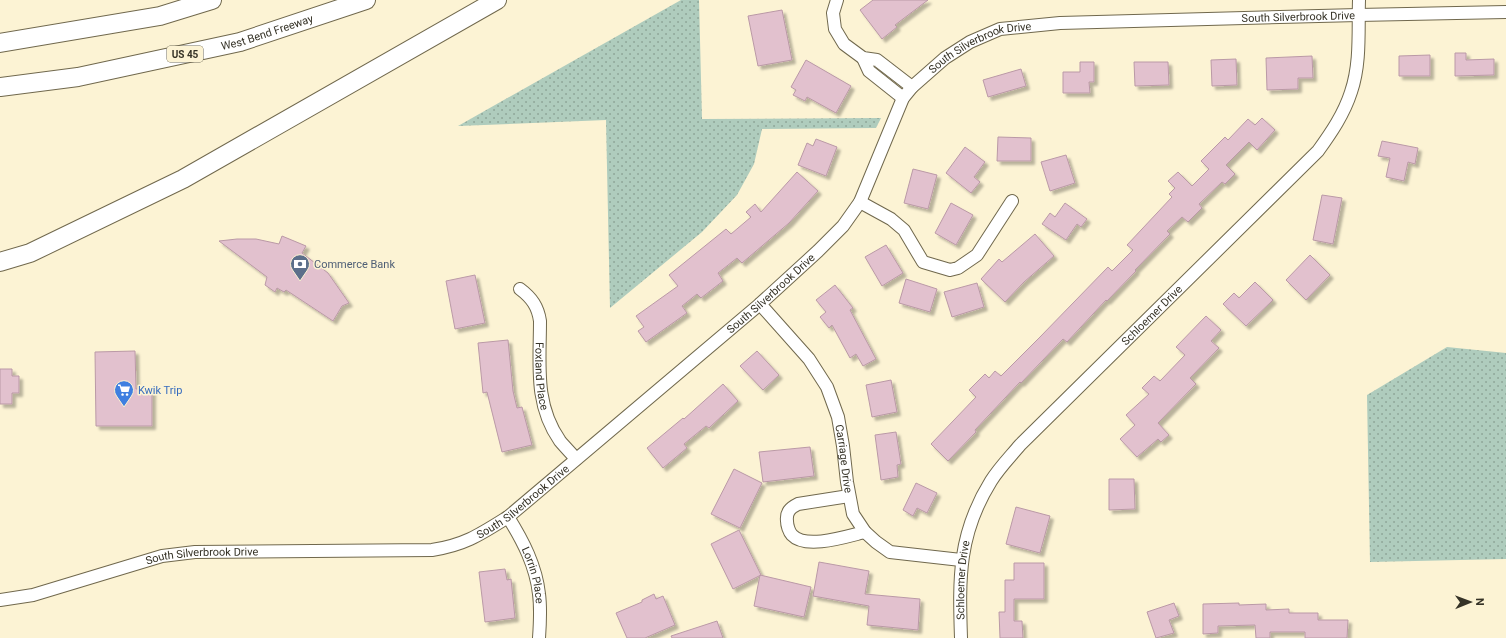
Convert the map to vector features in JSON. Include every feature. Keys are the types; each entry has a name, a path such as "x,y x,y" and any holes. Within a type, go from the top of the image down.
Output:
{"highway":[{"path":"0,43 160,16 212,0"},
{"name":"West Bend Freeway","path":"0,87 78,77 240,42 366,0"},
{"path":"0,262 30,253 183,178 497,0"}],"street":[{"path":"837,0 833,13 835,30 844,44 863,58 877,60 912,87"},
{"name":"Schloemer Drive","path":"960,638 961,560 964,544 972,516 991,480 1020,445 1318,151 1336,125 1351,92 1357,65 1359,39 1358,0"},
{"name":"South Silverbrook Drive","path":"0,600 32,595 162,556 195,552 418,550 444,548 460,544 474,538 508,517 760,304 818,251 843,226 860,202 903,98 912,87 945,58 970,42 1000,29 1060,23 1358,14 1506,12"},
{"path":"863,58 869,71 903,98"},
{"path":"860,202 881,212 904,230 923,262 950,270 958,268 977,255 1012,201"},
{"name":"Foxland Place","path":"520,289 534,302 538,311 540,321 540,391 545,412 560,441 576,459"},
{"name":"Carriage Drive","path":"760,304 809,359 827,387 838,417 853,514 865,532 890,552 961,560"},
{"path":"850,496 798,504 790,508 787,516 787,525 792,535 800,540 819,542 865,532"},
{"name":"Lorrin Place","path":"508,517 522,538 535,571 539,596 540,638"}],"green space":[{"path":"681,0 699,0 702,119 881,118 876,128 762,129 754,164 737,195 702,232 610,308 606,120 458,126"},
{"path":"1447,347 1506,353 1506,559 1370,562 1367,395"}],"building":[{"path":"873,0 928,0 895,25 897,27 882,39 860,10"},
{"path":"782,10 792,60 758,66 748,16"},
{"path":"1455,53 1466,53 1466,60 1494,59 1494,75 1455,76"},
{"path":"1430,55 1430,76 1399,76 1399,56"},
{"path":"1312,56 1313,78 1298,78 1298,89 1267,90 1266,58"},
{"path":"1236,59 1237,85 1212,86 1211,60"},
{"path":"806,60 851,86 836,113 807,97 805,101 793,95 796,90 791,87"},
{"path":"1080,62 1094,62 1094,82 1089,82 1090,93 1063,93 1063,72 1080,72"},
{"path":"1134,62 1168,62 1169,85 1135,86"},
{"path":"1021,69 1026,86 988,97 983,80"},
{"path":"1262,118 1275,130 1257,150 1249,142 1226,165 1235,174 1225,184 1222,182 1199,204 1202,208 1188,222 1182,217 1167,231 1170,234 1135,270 1136,271 1107,301 1106,300 1067,342 1063,339 1021,383 1020,382 948,461 931,444 976,397 969,390 985,374 989,378 995,371 1001,376 1108,267 1112,271 1133,250 1127,245 1172,197 1169,194 1175,188 1168,181 1178,172 1192,186 1209,169 1201,161 1225,137 1228,140 1248,119 1255,125"},
{"path":"998,137 1031,138 1031,161 997,161"},
{"path":"816,139 837,147 826,176 798,165 807,143 813,146"},
{"path":"1382,141 1418,148 1415,164 1408,162 1404,181 1386,177 1390,158 1378,156"},
{"path":"965,147 985,162 974,177 980,182 971,193 946,173"},
{"path":"1066,155 1075,183 1050,191 1041,162"},
{"path":"913,169 937,175 928,209 904,203"},
{"path":"797,172 818,191 789,223 742,263 737,258 718,273 723,281 701,298 697,294 682,306 687,313 646,342 638,331 644,327 636,316 678,286 669,275 726,229 731,234 751,217 746,212 755,204 761,212"},
{"path":"1322,195 1342,198 1333,244 1313,240"},
{"path":"951,203 973,215 956,245 935,233"},
{"path":"1065,203 1087,219 1081,227 1077,224 1066,240 1042,224 1050,213 1055,217"},
{"path":"1035,234 1054,256 1024,282 1005,302 981,279 999,259 1002,262"},
{"name":"Commerce Bank","path":"282,236 306,246 302,253 328,273 349,303 342,306 333,321 286,290 284,292 277,288 275,292 265,285 267,277 219,241 256,239 279,244"},
{"path":"886,245 903,273 882,286 865,257"},
{"path":"1310,255 1330,275 1306,300 1286,280"},
{"path":"475,275 485,323 455,329 446,281"},
{"path":"906,279 937,289 930,312 899,303"},
{"path":"1255,282 1273,300 1246,326 1223,304 1234,293 1239,298"},
{"path":"977,283 984,307 952,317 944,292"},
{"path":"835,285 853,308 850,310 876,359 863,366 856,354 850,358 832,325 829,328 820,317 826,312 816,300"},
{"path":"1206,316 1221,330 1211,341 1219,348 1190,378 1196,384 1158,423 1169,435 1161,442 1158,439 1137,457 1120,439 1135,425 1126,415 1149,394 1142,388 1154,376 1160,381 1185,355 1176,347"},
{"path":"508,340 513,391 517,408 522,407 532,445 502,452 487,392 483,393 478,343"},
{"name":"Kwik Trip","path":"135,351 136,389 152,388 152,426 96,426 95,352"},
{"path":"757,351 779,375 763,390 740,366"},
{"path":"0,369 12,369 12,376 19,376 19,393 12,393 12,404 0,404"},
{"path":"891,380 897,412 872,417 866,385"},
{"path":"723,384 738,401 709,428 706,426 684,444 687,448 663,468 647,448 683,418 684,419"},
{"path":"896,432 901,464 897,465 898,477 881,480 875,435"},
{"path":"810,447 814,476 763,482 759,452"},
{"path":"734,469 762,483 740,528 711,514"},
{"path":"1109,479 1134,479 1135,509 1109,510"},
{"path":"916,483 937,493 927,513 917,508 913,516 903,510"},
{"path":"1016,507 1050,516 1040,553 1006,544"},
{"path":"739,530 761,575 733,589 711,544"},
{"path":"819,562 869,571 865,594 920,599 918,630 867,625 869,606 813,596"},
{"path":"1014,563 1044,563 1044,599 1014,599 1014,621 1022,621 1023,638 1000,638 999,612 1005,612 1005,580 1014,580"},
{"path":"505,569 507,580 511,579 515,618 485,622 479,572"},
{"path":"760,575 811,587 804,617 754,606"},
{"path":"654,594 656,599 663,596 675,625 645,638 627,638 616,613 642,602 642,600"},
{"path":"1174,603 1179,616 1169,620 1174,633 1156,638 1147,612"},
{"path":"1239,603 1239,605 1266,604 1266,610 1289,609 1289,613 1318,613 1318,620 1348,620 1347,638 1305,638 1305,632 1270,632 1270,638 1256,638 1255,625 1218,626 1218,633 1203,634 1203,604"},
{"path":"717,621 723,638 672,638 671,636"}],"place":[{"name":"Commerce Bank","path":"300,281"},
{"name":"Kwik Trip","path":"124,407"}]}
